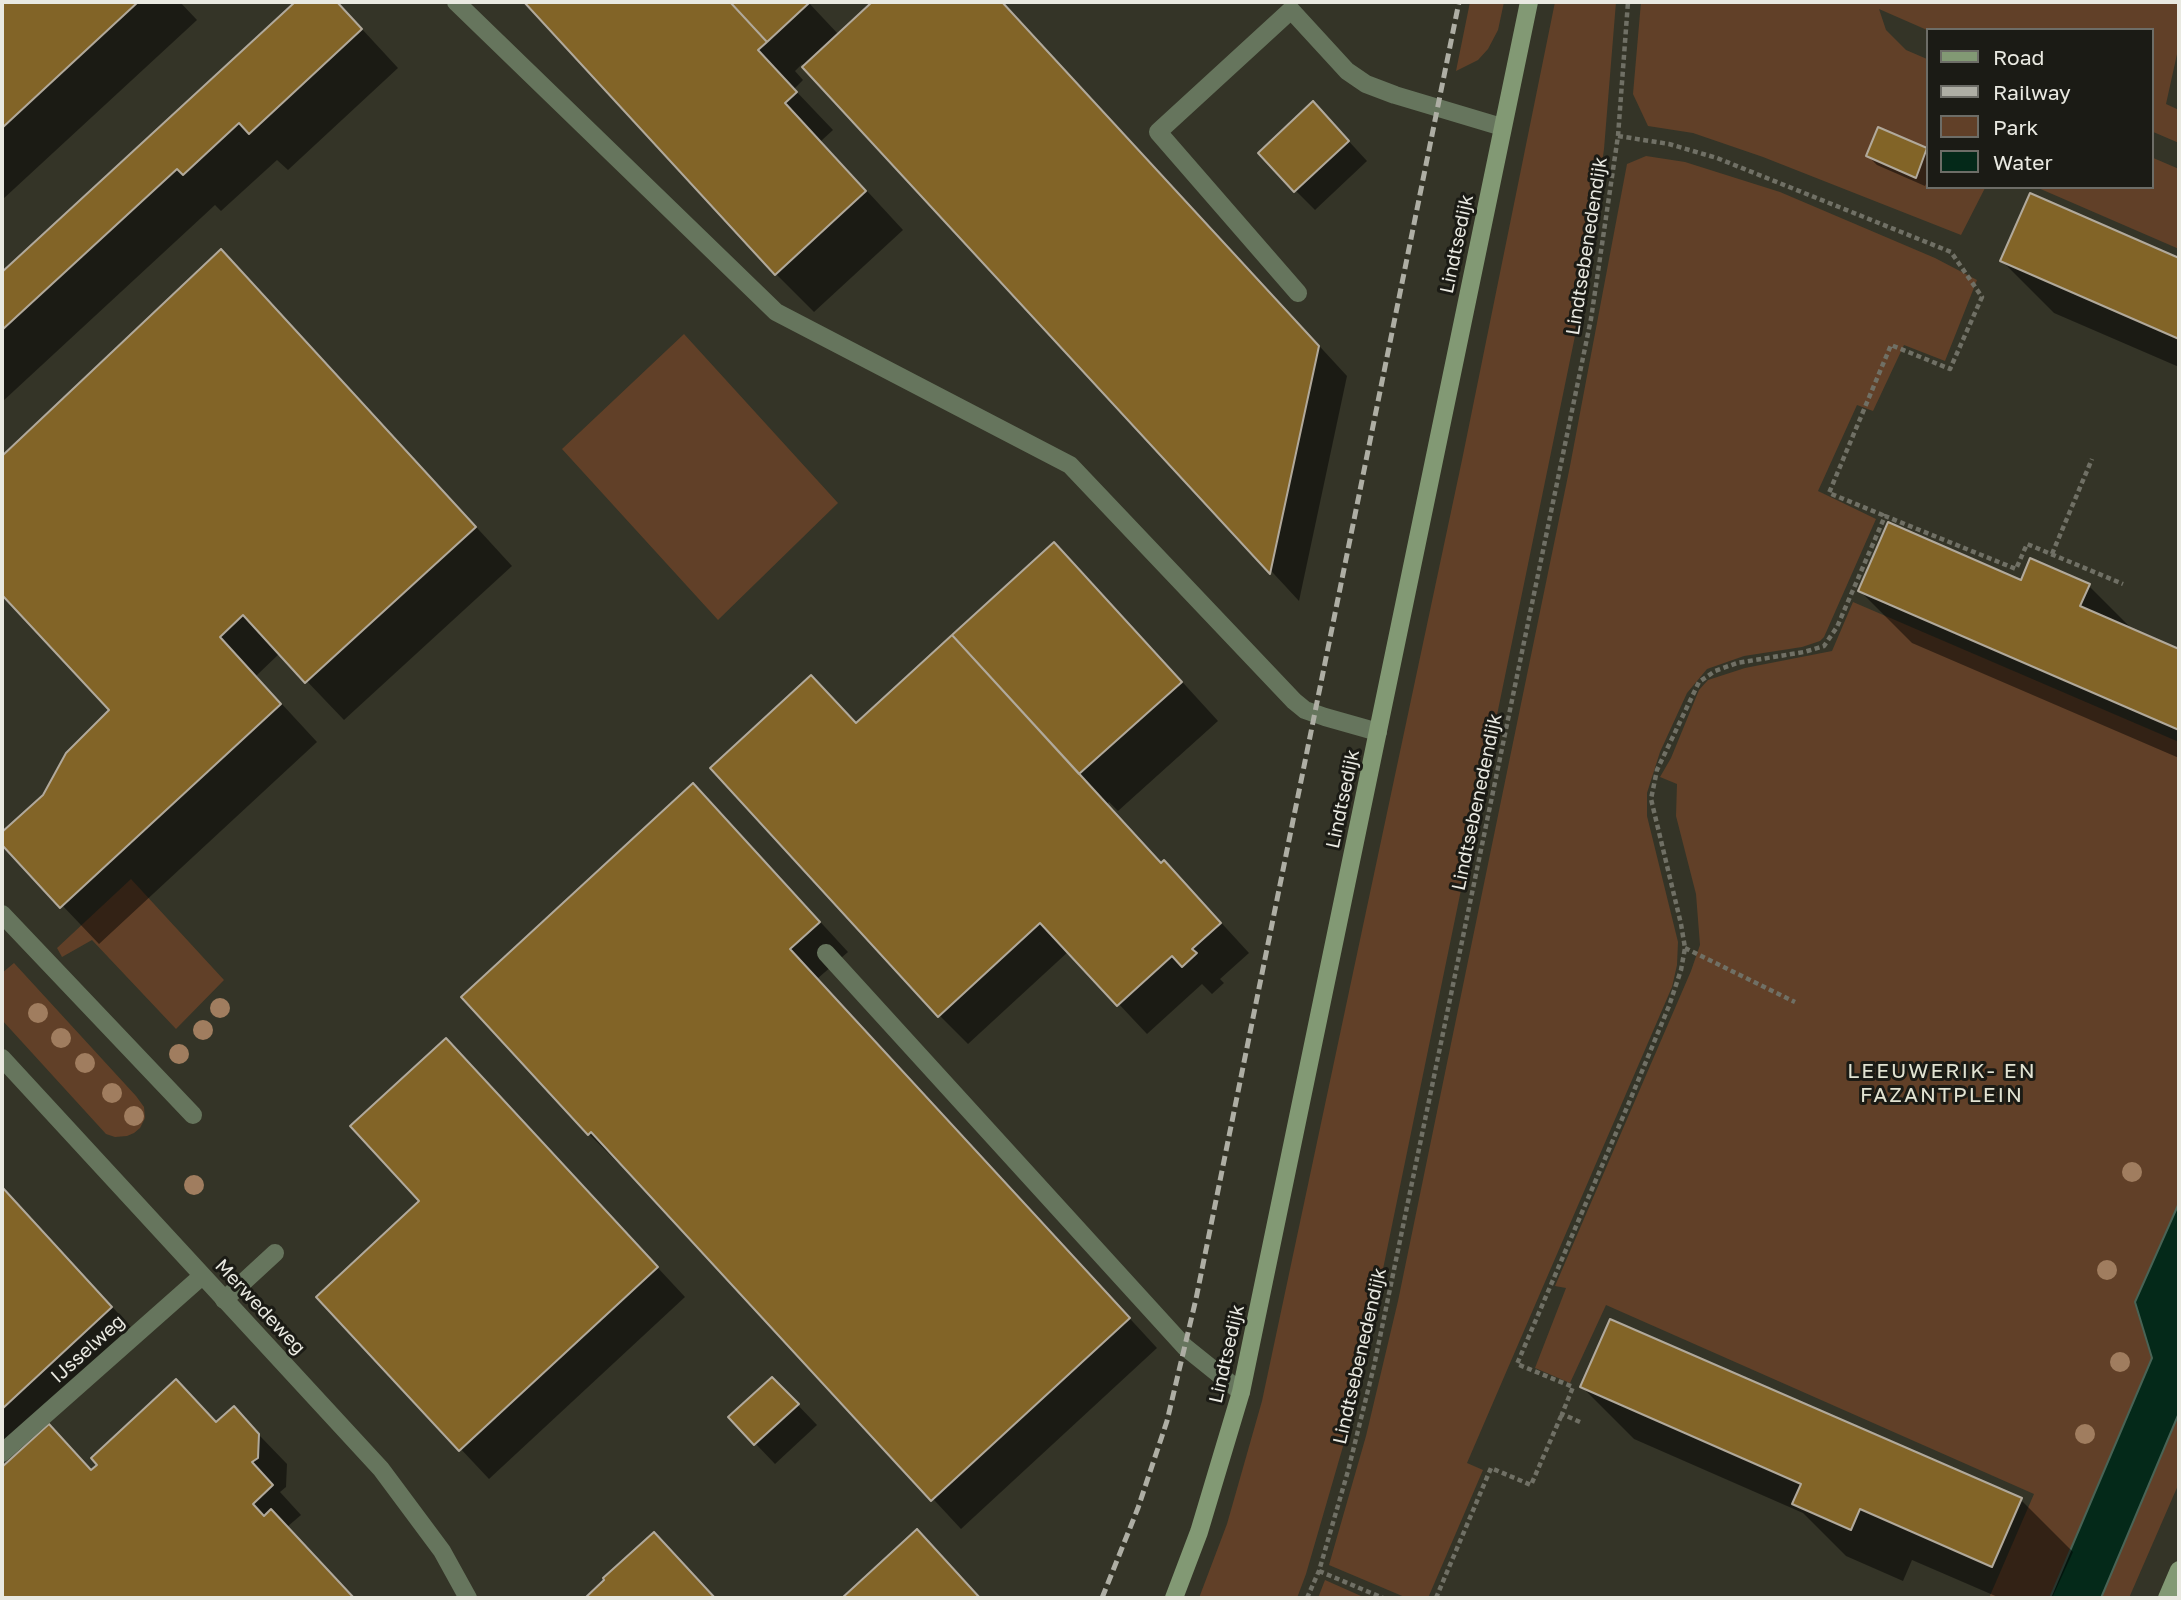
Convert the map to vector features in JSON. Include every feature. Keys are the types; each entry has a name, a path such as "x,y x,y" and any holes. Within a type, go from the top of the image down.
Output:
{"main road":[{"name":"Lindtsedijk","path":"1174,1598 1199,1532 1241,1392 1529,2"},
{"path":"2167,1598 2179,1570"}],"street":[{"path":"456,2 776,312 1070,465 1294,701 1305,710 1378,732"},
{"path":"1298,293 1158,132 1291,10 1347,71 1366,84 1502,127"},
{"path":"2,914 193,1115"},
{"path":"826,953 1185,1347 1241,1392"},
{"name":"Merwedeweg","path":"2,1058 382,1469 442,1551 468,1598"},
{"path":"224,1300 275,1253"},
{"name":"IJsselweg","path":"2,1454 202,1276"}],"path":[{"name":"Lindtsebenedendijk","path":"1307,1598 1319,1571 1348,1472 1380,1338 1591,319 1618,136 1628,2"},
{"path":"1618,136 1669,144 1717,158 1951,251 1982,297 1950,369 1891,345 1829,492 2016,569 2027,544 2123,584"},
{"path":"2052,554 2092,459"},
{"path":"1436,1598 1491,1468 1531,1485 1573,1387 1517,1364 1669,1006 1681,970 1685,948 1651,799 1657,770 1699,682 1715,671 1737,663 1824,646 1837,626 1885,516"},
{"path":"1685,948 1795,1002"},
{"path":"1562,1414 1580,1422"},
{"path":"1319,1571 1383,1598"}],"green space":[{"path":"1470,2 1504,2 1498,30 1488,49 1478,60 1456,71"},
{"path":"1555,2 1616,2 1604,149 1583,297 1355,1405 1297,1598 1199,1598 1227,1524 1262,1401 1462,460"},
{"path":"1641,2 2179,2 2179,45 2166,104 2179,110 2179,143 2153,132 2153,28 1926,30 1879,9 1886,30 1906,50 1926,59 1926,189 1984,189 1961,235 1763,157 1693,133 1648,126 1633,94"},
{"path":"1646,156 1685,162 1780,192 1935,258 1977,280 1945,361 1904,345 1873,411 1857,405 1818,491 1876,519 1824,637 1802,647 1744,656 1707,669 1687,693 1660,752 1647,793 1647,816 1678,942 1672,987 1467,1463 1483,1470 1428,1598 1407,1598 1329,1565 1366,1436 1398,1301 1570,466 1627,164"},
{"path":"2153,158 2179,169 2179,249 2041,189 2153,189"},
{"path":"684,334 838,503 718,620 562,449"},
{"path":"1853,602 2179,742 2179,1203 2136,1302 2152,1358 2050,1598 1989,1598 2034,1494 1606,1305 1570,1383 1535,1368 1566,1288 1555,1286 1700,945 1696,894 1676,816 1677,784 1660,777 1671,758 1699,690 1708,680 1745,668 1832,651"},
{"path":"131,879 224,980 176,1029 92,940 62,957 57,948"},
{"path":"14,963 144,1107 145,1118 134,1133 115,1137 106,1134 2,1020 2,973"},
{"path":"2179,1413 2179,1483 2129,1598 2101,1598"},
{"path":"1325,1580 1361,1596 1366,1598 1318,1598"}],"water":[{"path":"2179,1203 2179,1413 2101,1598 2050,1598 2152,1358 2135,1302"}],"building":[{"path":"2,2 138,2 2,128"},
{"path":"295,2 337,2 362,29 249,134 239,123 183,175 177,169 2,330 2,272"},
{"path":"524,2 730,2 767,42 758,50 797,92 785,103 866,191 775,275"},
{"path":"730,2 808,2 809,3 767,42"},
{"path":"872,2 1002,2 1319,346 1270,574 802,67"},
{"path":"1313,101 1349,141 1294,192 1258,153"},
{"path":"1878,127 1926,148 1916,178 1866,156"},
{"path":"2030,193 2179,258 2179,339 2000,261"},
{"path":"221,249 476,527 305,683 243,615 220,637 281,704 60,908 2,845 2,832 43,795 66,753 109,710 2,595 2,456"},
{"path":"1888,522 2021,580 2030,558 2090,584 2080,606 2179,649 2179,730 1858,591"},
{"path":"1054,542 1182,682 1079,774 952,635"},
{"path":"952,635 1161,863 1164,860 1221,923 1192,949 1197,953 1182,967 1172,956 1117,1006 1040,923 938,1017 710,768 811,675 856,723"},
{"path":"693,783 820,922 790,949 1130,1318 931,1501 591,1132 588,1135 461,997"},
{"path":"446,1038 658,1267 459,1451 316,1297 419,1201 350,1126"},
{"path":"2,1187 112,1307 2,1409"},
{"path":"1610,1319 2022,1498 1992,1567 1860,1509 1851,1530 1792,1504 1801,1484 1580,1387"},
{"path":"772,1377 799,1404 754,1445 728,1417"},
{"path":"176,1379 216,1422 234,1406 259,1434 258,1458 252,1462 273,1485 253,1504 264,1516 271,1509 354,1598 2,1598 2,1467 49,1424 91,1470 97,1465 91,1458"},
{"path":"917,1529 980,1598 842,1598"},
{"path":"654,1532 715,1598 585,1598 603,1578"}],"railway":[{"path":"1102,1598 1138,1508 1167,1421 1196,1299 1459,2"}],"district":[{"name":"LEEUWERIK- EN FAZANTPLEIN","path":"1942,1083"}]}
